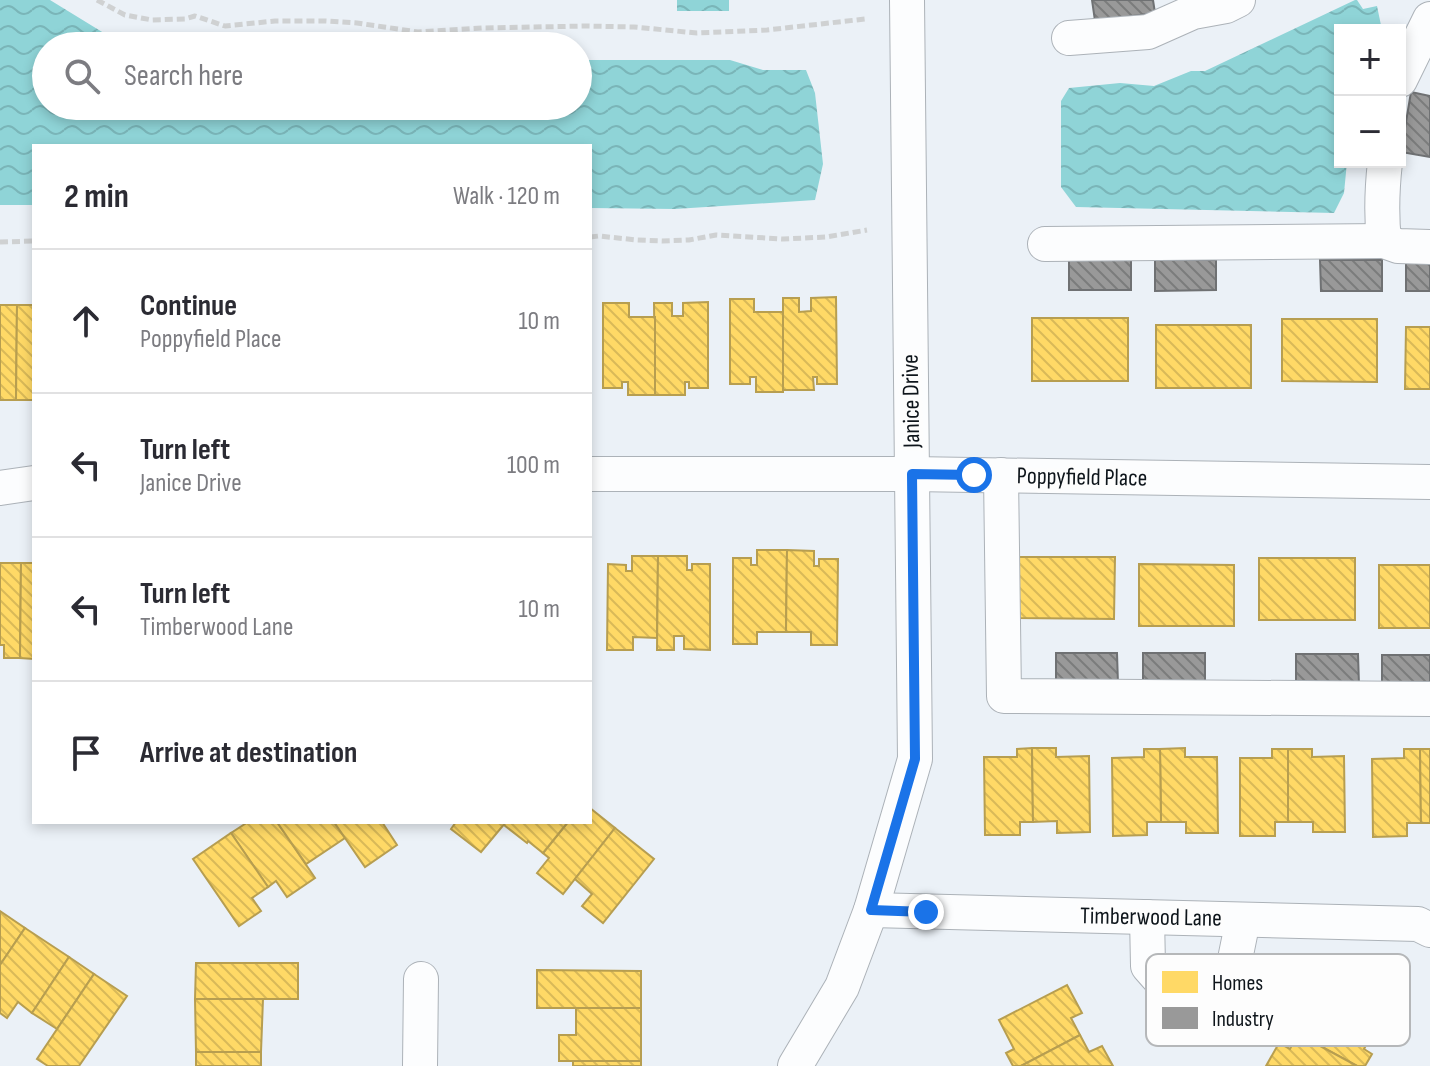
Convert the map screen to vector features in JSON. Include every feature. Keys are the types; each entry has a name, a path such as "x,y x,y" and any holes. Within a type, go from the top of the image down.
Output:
{"street":[{"name":"Janice Drive","path":"795,1066 842,987 871,910 915,759 907,0"},
{"path":"1069,38 1148,32 1191,6 1226,6 1238,0"},
{"path":"1406,68 1430,19"},
{"path":"1384,168 1384,241"},
{"path":"1045,244 1384,241 1398,246 1430,247"},
{"name":"Poppyfield Place","path":"592,474 912,474 1430,482"},
{"path":"1001,475 1004,696 1430,699"},
{"path":"0,488 32,483"},
{"name":"Timberwood Lane","path":"871,910 1418,924 1430,930"},
{"path":"1147,917 1148,954"},
{"path":"1236,954 1243,920"},
{"path":"420,1066 421,979"}],"path":[{"path":"97,0 125,15 152,20 195,16 225,26 275,21 326,21 418,32 587,26 697,33 767,30 865,19"},
{"path":"592,237 662,241 716,235 783,239 826,237 867,230"},
{"path":"0,242 32,241"}],"water":[{"path":"0,0 50,0 102,32 32,32 32,120 592,120 592,60 730,60 763,70 806,70 815,93 823,164 815,200 675,209 592,208 592,144 32,144 32,205 0,205"},
{"path":"677,0 729,0 729,11 677,11"},
{"path":"1355,0 1363,9 1377,6 1381,24 1334,24 1334,168 1346,168 1344,193 1334,213 1076,207 1061,187 1061,101 1069,88 1120,83 1154,86 1191,71 1205,71"}],"building: Homes":[{"path":"836,297 837,384 817,384 817,377 813,377 814,390 783,390 783,298 799,298 799,312 811,311 811,298"},
{"path":"730,299 754,299 754,312 783,312 783,392 756,392 756,377 750,377 750,384 730,384"},
{"path":"708,302 708,388 689,388 689,382 685,382 685,395 655,395 654,303 672,303 672,316 683,316 683,303"},
{"path":"603,303 629,303 629,317 655,317 655,395 628,395 628,382 622,382 622,388 603,388"},
{"path":"0,305 17,305 16,400 0,400"},
{"path":"17,305 32,305 32,400 16,400"},
{"path":"1032,318 1128,318 1128,381 1032,381"},
{"path":"1282,319 1377,319 1377,382 1282,381"},
{"path":"1156,325 1251,325 1251,388 1156,388"},
{"path":"1406,327 1430,327 1430,389 1405,389"},
{"path":"757,550 787,550 786,632 757,632 757,644 733,644 733,558 751,558 751,565 757,565"},
{"path":"787,550 814,551 814,566 819,566 819,559 838,559 837,645 811,645 811,632 786,632"},
{"path":"632,556 658,556 657,638 633,637 633,650 607,650 608,564 626,565 626,571 632,571"},
{"path":"658,556 687,556 687,570 692,570 692,564 710,564 710,650 684,649 684,636 674,636 674,650 657,650"},
{"path":"1019,557 1115,557 1114,619 1018,618"},
{"path":"1259,558 1355,558 1355,620 1259,620"},
{"path":"0,563 21,563 20,658 4,658 4,645 0,645"},
{"path":"21,563 32,563 32,659 20,658"},
{"path":"1139,564 1234,565 1234,626 1139,626"},
{"path":"1379,565 1430,565 1430,628 1379,628"},
{"path":"1032,748 1033,822 1020,822 1020,835 985,835 984,757 1017,757 1017,749"},
{"path":"1032,748 1056,748 1056,757 1089,756 1090,832 1057,833 1057,821 1033,822"},
{"path":"1185,748 1185,757 1217,757 1218,833 1186,833 1186,822 1161,822 1160,749"},
{"path":"1144,749 1160,749 1161,822 1147,822 1147,835 1113,836 1112,758 1144,757"},
{"path":"1272,749 1288,749 1288,822 1275,822 1275,836 1240,836 1240,758 1272,758"},
{"path":"1288,749 1312,749 1312,757 1344,756 1345,832 1313,832 1313,822 1288,822"},
{"path":"1404,749 1420,749 1421,823 1407,823 1407,836 1373,837 1372,759 1404,758"},
{"path":"1420,749 1430,749 1430,823 1421,823"},
{"path":"592,810 615,828 563,894 537,873 549,858 543,853 566,824 592,824"},
{"path":"245,824 278,824 315,878 287,897 276,881 268,887 231,833"},
{"path":"278,824 335,824 345,838 306,864"},
{"path":"335,824 383,824 397,845 365,867"},
{"path":"455,824 504,824 481,852 451,829"},
{"path":"505,824 566,824 543,853"},
{"path":"615,828 654,859 603,923 582,906 592,894 575,879"},
{"path":"231,833 268,887 252,898 261,911 239,926 193,859"},
{"path":"0,911 25,928 0,965"},
{"path":"25,928 69,957 32,1013 18,1002 7,1018 0,1013 0,965"},
{"path":"69,957 94,974 57,1029 32,1013"},
{"path":"196,963 298,963 298,999 195,999"},
{"path":"537,970 641,971 641,1008 537,1008"},
{"path":"94,974 127,996 79,1066 48,1066 37,1059"},
{"path":"1067,985 1082,1013 1071,1018 1080,1035 1021,1066 1013,1066 1006,1053 1014,1049 999,1020"},
{"path":"195,999 263,999 261,1052 196,1052"},
{"path":"576,1008 641,1008 641,1061 559,1061 559,1035 576,1035"},
{"path":"1080,1035 1089,1052 1102,1046 1113,1066 1021,1066"},
{"path":"1277,1046 1290,1049 1292,1046 1320,1046 1357,1066 1266,1066"},
{"path":"1320,1046 1366,1046 1364,1049 1372,1054 1365,1066 1357,1066"},
{"path":"196,1052 261,1052 261,1066 196,1066"},
{"path":"573,1061 641,1061 641,1066 573,1066"}],"building: Industry":[{"path":"1092,0 1153,0 1155,13 1095,21"},
{"path":"1411,92 1430,96 1430,157 1406,153 1406,122"},
{"path":"1069,259 1131,259 1131,290 1069,290"},
{"path":"1155,260 1216,260 1216,290 1155,291"},
{"path":"1320,260 1382,260 1382,291 1321,291"},
{"path":"1406,261 1430,261 1430,291 1406,291"},
{"path":"1056,653 1117,653 1118,684 1056,685"},
{"path":"1143,653 1205,653 1205,684 1143,685"},
{"path":"1296,654 1358,654 1359,685 1296,685"},
{"path":"1382,655 1430,655 1430,686 1382,686"}],"route":[{"path":"926,912 871,910 915,759 912,474 974,475"}]}
